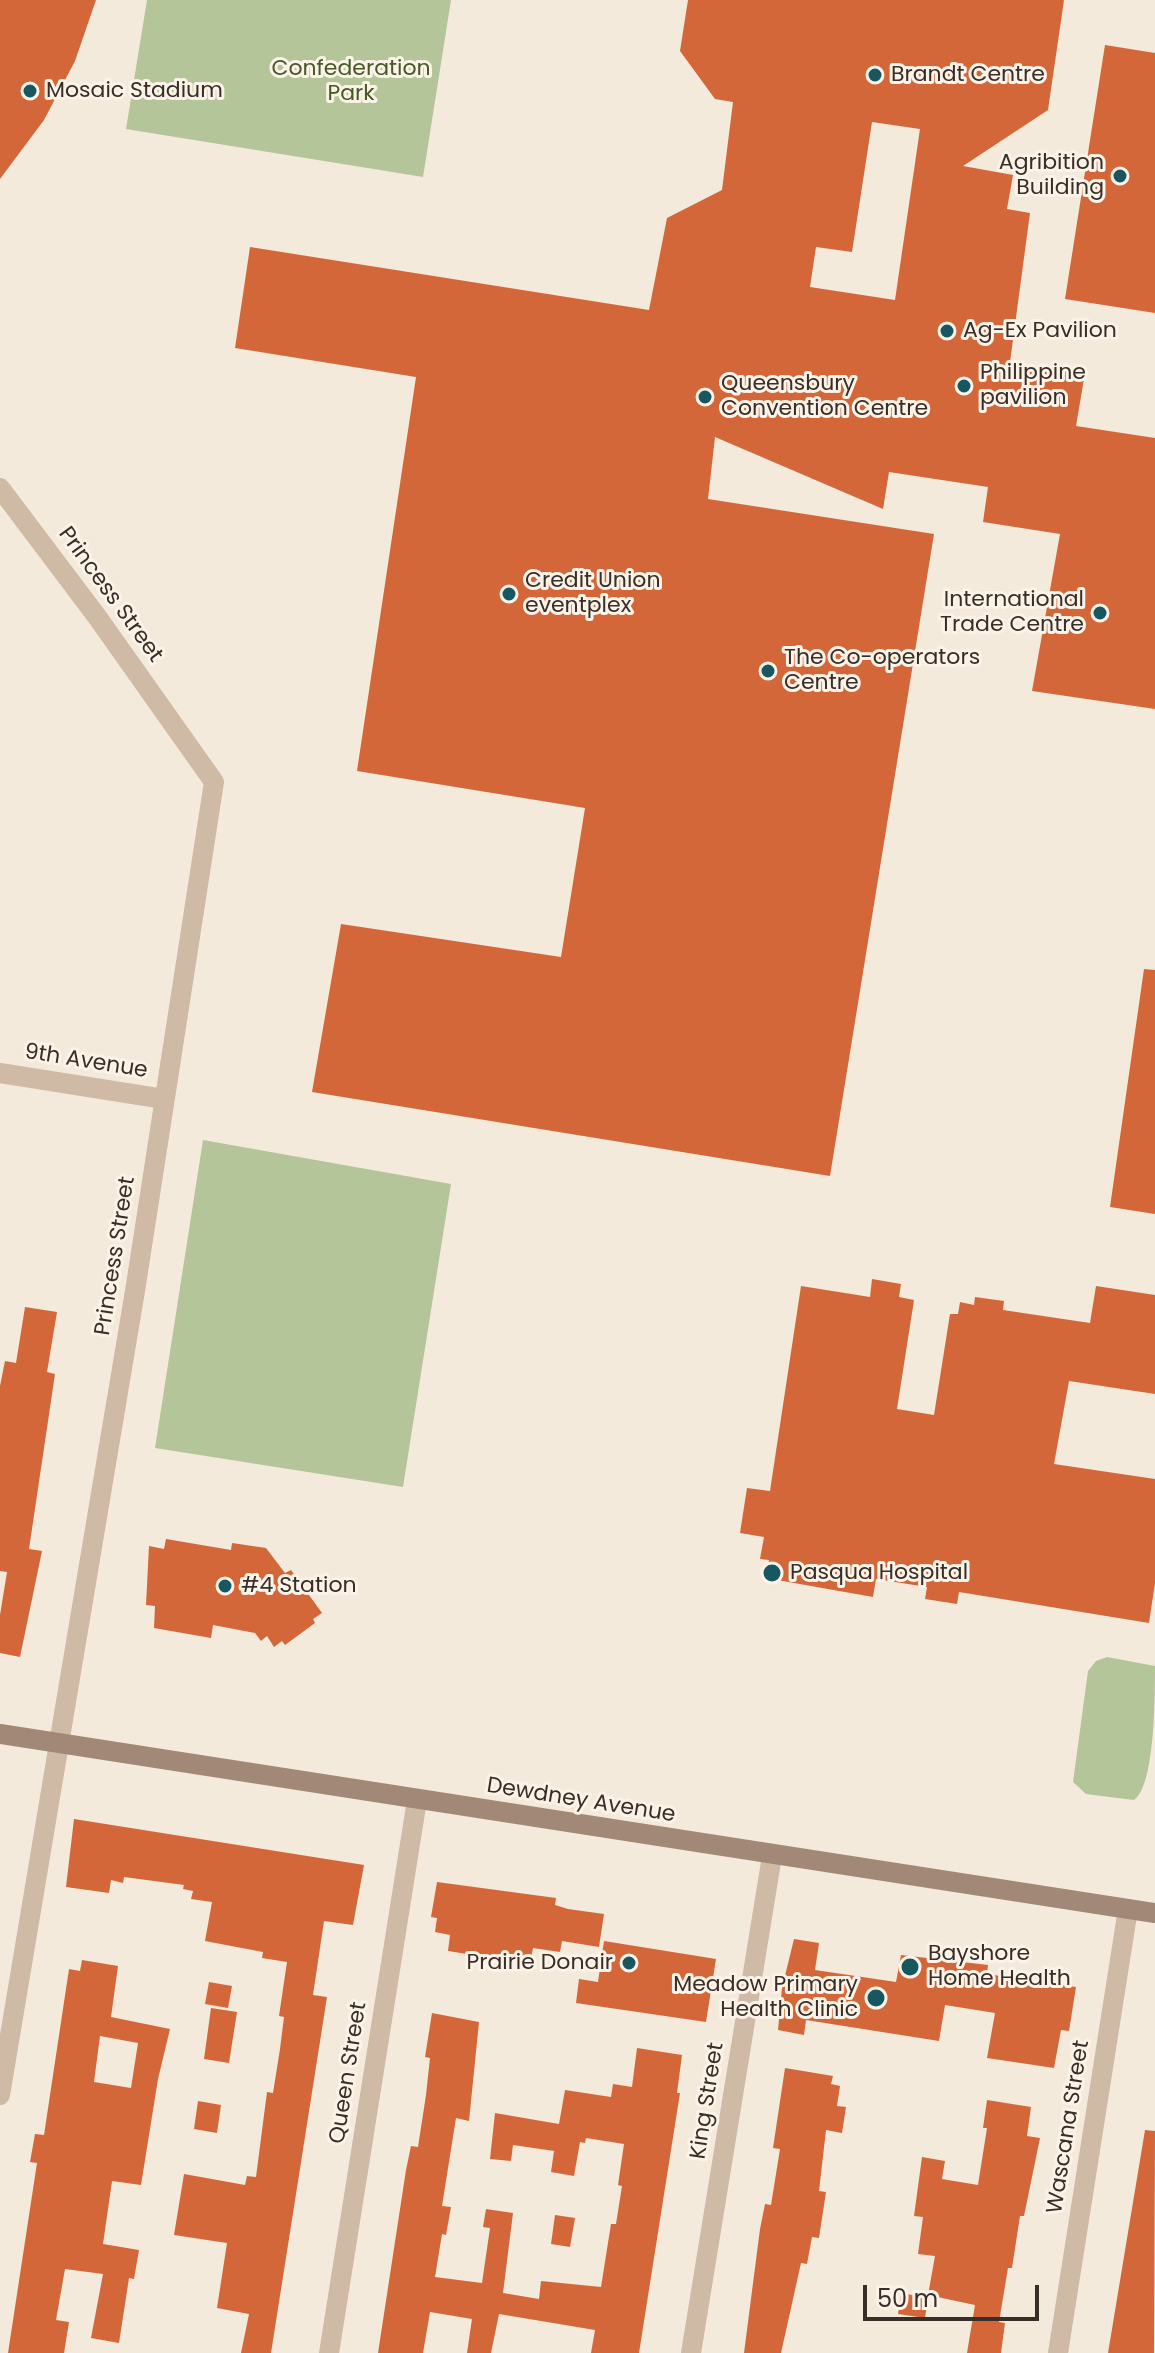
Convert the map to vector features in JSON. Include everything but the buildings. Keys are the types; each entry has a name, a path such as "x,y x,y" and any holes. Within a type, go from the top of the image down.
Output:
{"main road":[{"name":"Dewdney Avenue","path":"0,1734 1155,1913"}],"street":[{"name":"Princess Street","path":"0,488 98,618 214,782 0,2095"},
{"name":"9th Avenue","path":"0,1073 164,1099"},
{"name":"Queen Street","path":"329,2353 417,1800"},
{"name":"King Street","path":"691,2353 772,1856"},
{"name":"Wascana Street","path":"1058,2353 1128,1909"}],"green space":[{"name":"Confederation Park","path":"147,0 451,0 423,177 126,129"},
{"path":"203,1140 451,1184 403,1487 155,1448"},
{"path":"1107,1657 1155,1666 1150,1759 1141,1791 1134,1800 1086,1794 1073,1782 1088,1671 1096,1661"}],"place":[{"name":"Brandt Centre","path":"875,75"},
{"name":"Mosaic Stadium","path":"30,91"},
{"name":"Agribition Building","path":"1120,176"},
{"name":"Ag-Ex Pavilion","path":"947,331"},
{"name":"Philippine pavilion","path":"964,386"},
{"name":"Queensbury Convention Centre","path":"705,397"},
{"name":"Credit Union eventplex","path":"509,594"},
{"name":"International Trade Centre","path":"1100,613"},
{"name":"The Co-operators Centre","path":"768,671"},
{"name":"Pasqua Hospital","path":"772,1573"},
{"name":"#4 Station","path":"225,1586"},
{"name":"Prairie Donair","path":"629,1963"},
{"name":"Bayshore Home Health","path":"910,1967"},
{"name":"Meadow Primary Health Clinic","path":"876,1998"}]}
